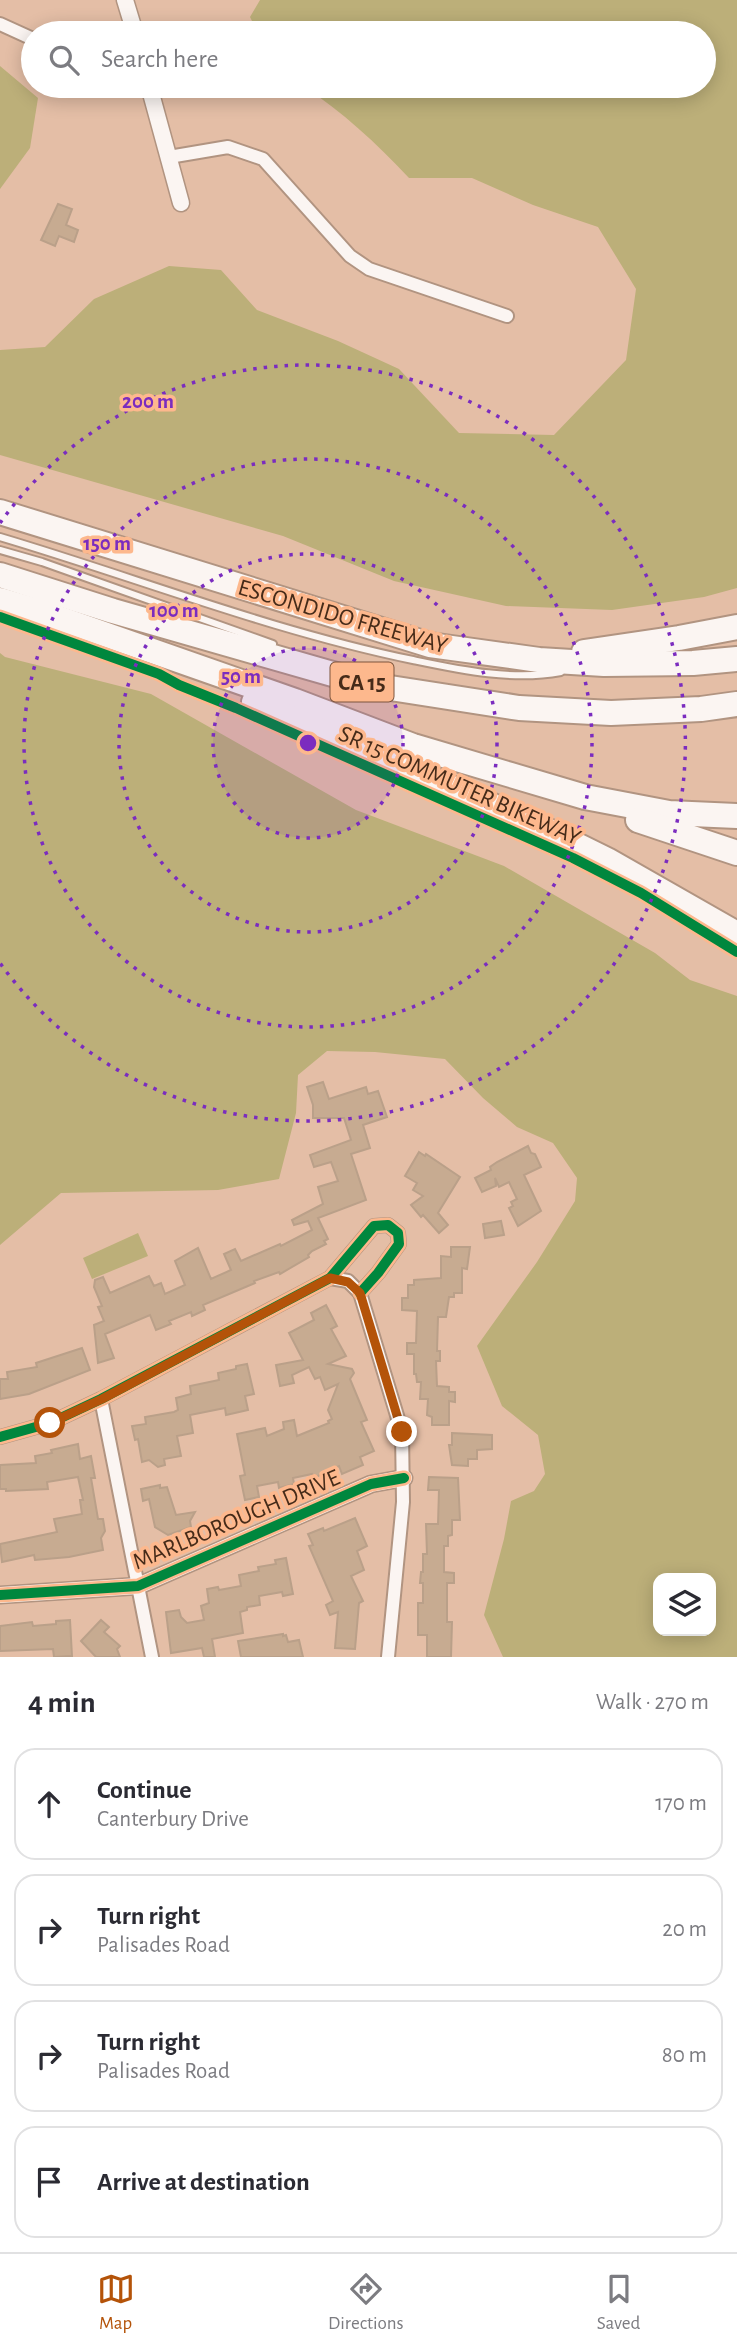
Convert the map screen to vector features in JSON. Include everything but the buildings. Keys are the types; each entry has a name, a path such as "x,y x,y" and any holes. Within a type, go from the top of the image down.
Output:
{"highway":[{"name":"ESCONDIDO FREEWAY","path":"0,512 430,645 539,660 604,664 693,663 737,659"},
{"name":"CA 15","path":"0,575 113,611 371,685 434,691 519,708 611,713 701,709 737,704"},
{"path":"0,600 295,701 413,746 586,797 669,813 737,816"},
{"path":"539,660 737,627"},
{"path":"632,645 702,646 737,640"},
{"path":"156,654 212,684 532,823 607,860 737,934"},
{"path":"586,797 636,819 737,853"}],"street":[{"path":"125,0 131,21"},
{"path":"0,24 21,34"},
{"path":"152,98 181,203"},
{"path":"169,157 228,147 263,159 350,256 369,269 508,316"},
{"path":"0,1437 50,1423 102,1399 330,1278 374,1226 388,1225 398,1233 399,1244 360,1293"},
{"path":"330,1278 348,1282 360,1293 402,1432 404,1478 388,1657"},
{"path":"102,1399 152,1657"},
{"name":"MARLBOROUGH DRIVE","path":"0,1595 138,1586 371,1484 404,1478"}],"lane":[{"path":"0,537 266,622 377,653 491,674 539,676 565,671"},
{"path":"0,550 43,562 284,648"},
{"path":"578,669 604,664"}],"shaded area":[{"path":"260,0 737,0 737,588 704,597 612,610 506,606 394,581 283,536 0,455 0,350 45,347 94,299 169,266 221,270 257,310 338,341 399,369 459,433 554,435 626,360 636,289 598,227 533,205 472,178 409,178 359,129 320,98 716,98 716,21 252,21 250,17"},
{"path":"0,66 21,84 21,98 38,98 30,148 0,189"},
{"path":"0,653 5,657 151,694 356,810 504,866 655,953 690,980 737,996 737,1657 503,1657 484,1615 511,1501 534,1491 545,1474 538,1435 502,1406 477,1346 537,1262 575,1201 577,1178 553,1143 517,1127 483,1098 445,1059 375,1052 327,1051 298,1075 296,1113 279,1179 218,1190 61,1193 0,1245"},
{"path":"138,1233 148,1256 92,1279 83,1258"}],"cycle path":[{"name":"SR 15 COMMUTER BIKEWAY","path":"0,617 159,674 573,858 641,893 737,952"},
{"path":"0,1437 50,1423 101,1399 330,1278 374,1226 388,1225 398,1233 399,1244 360,1293"},
{"path":"0,1595 138,1586 371,1484 404,1478"}],"route":[{"path":"50,1423 102,1399 330,1278 348,1282 360,1293 402,1432"}]}
